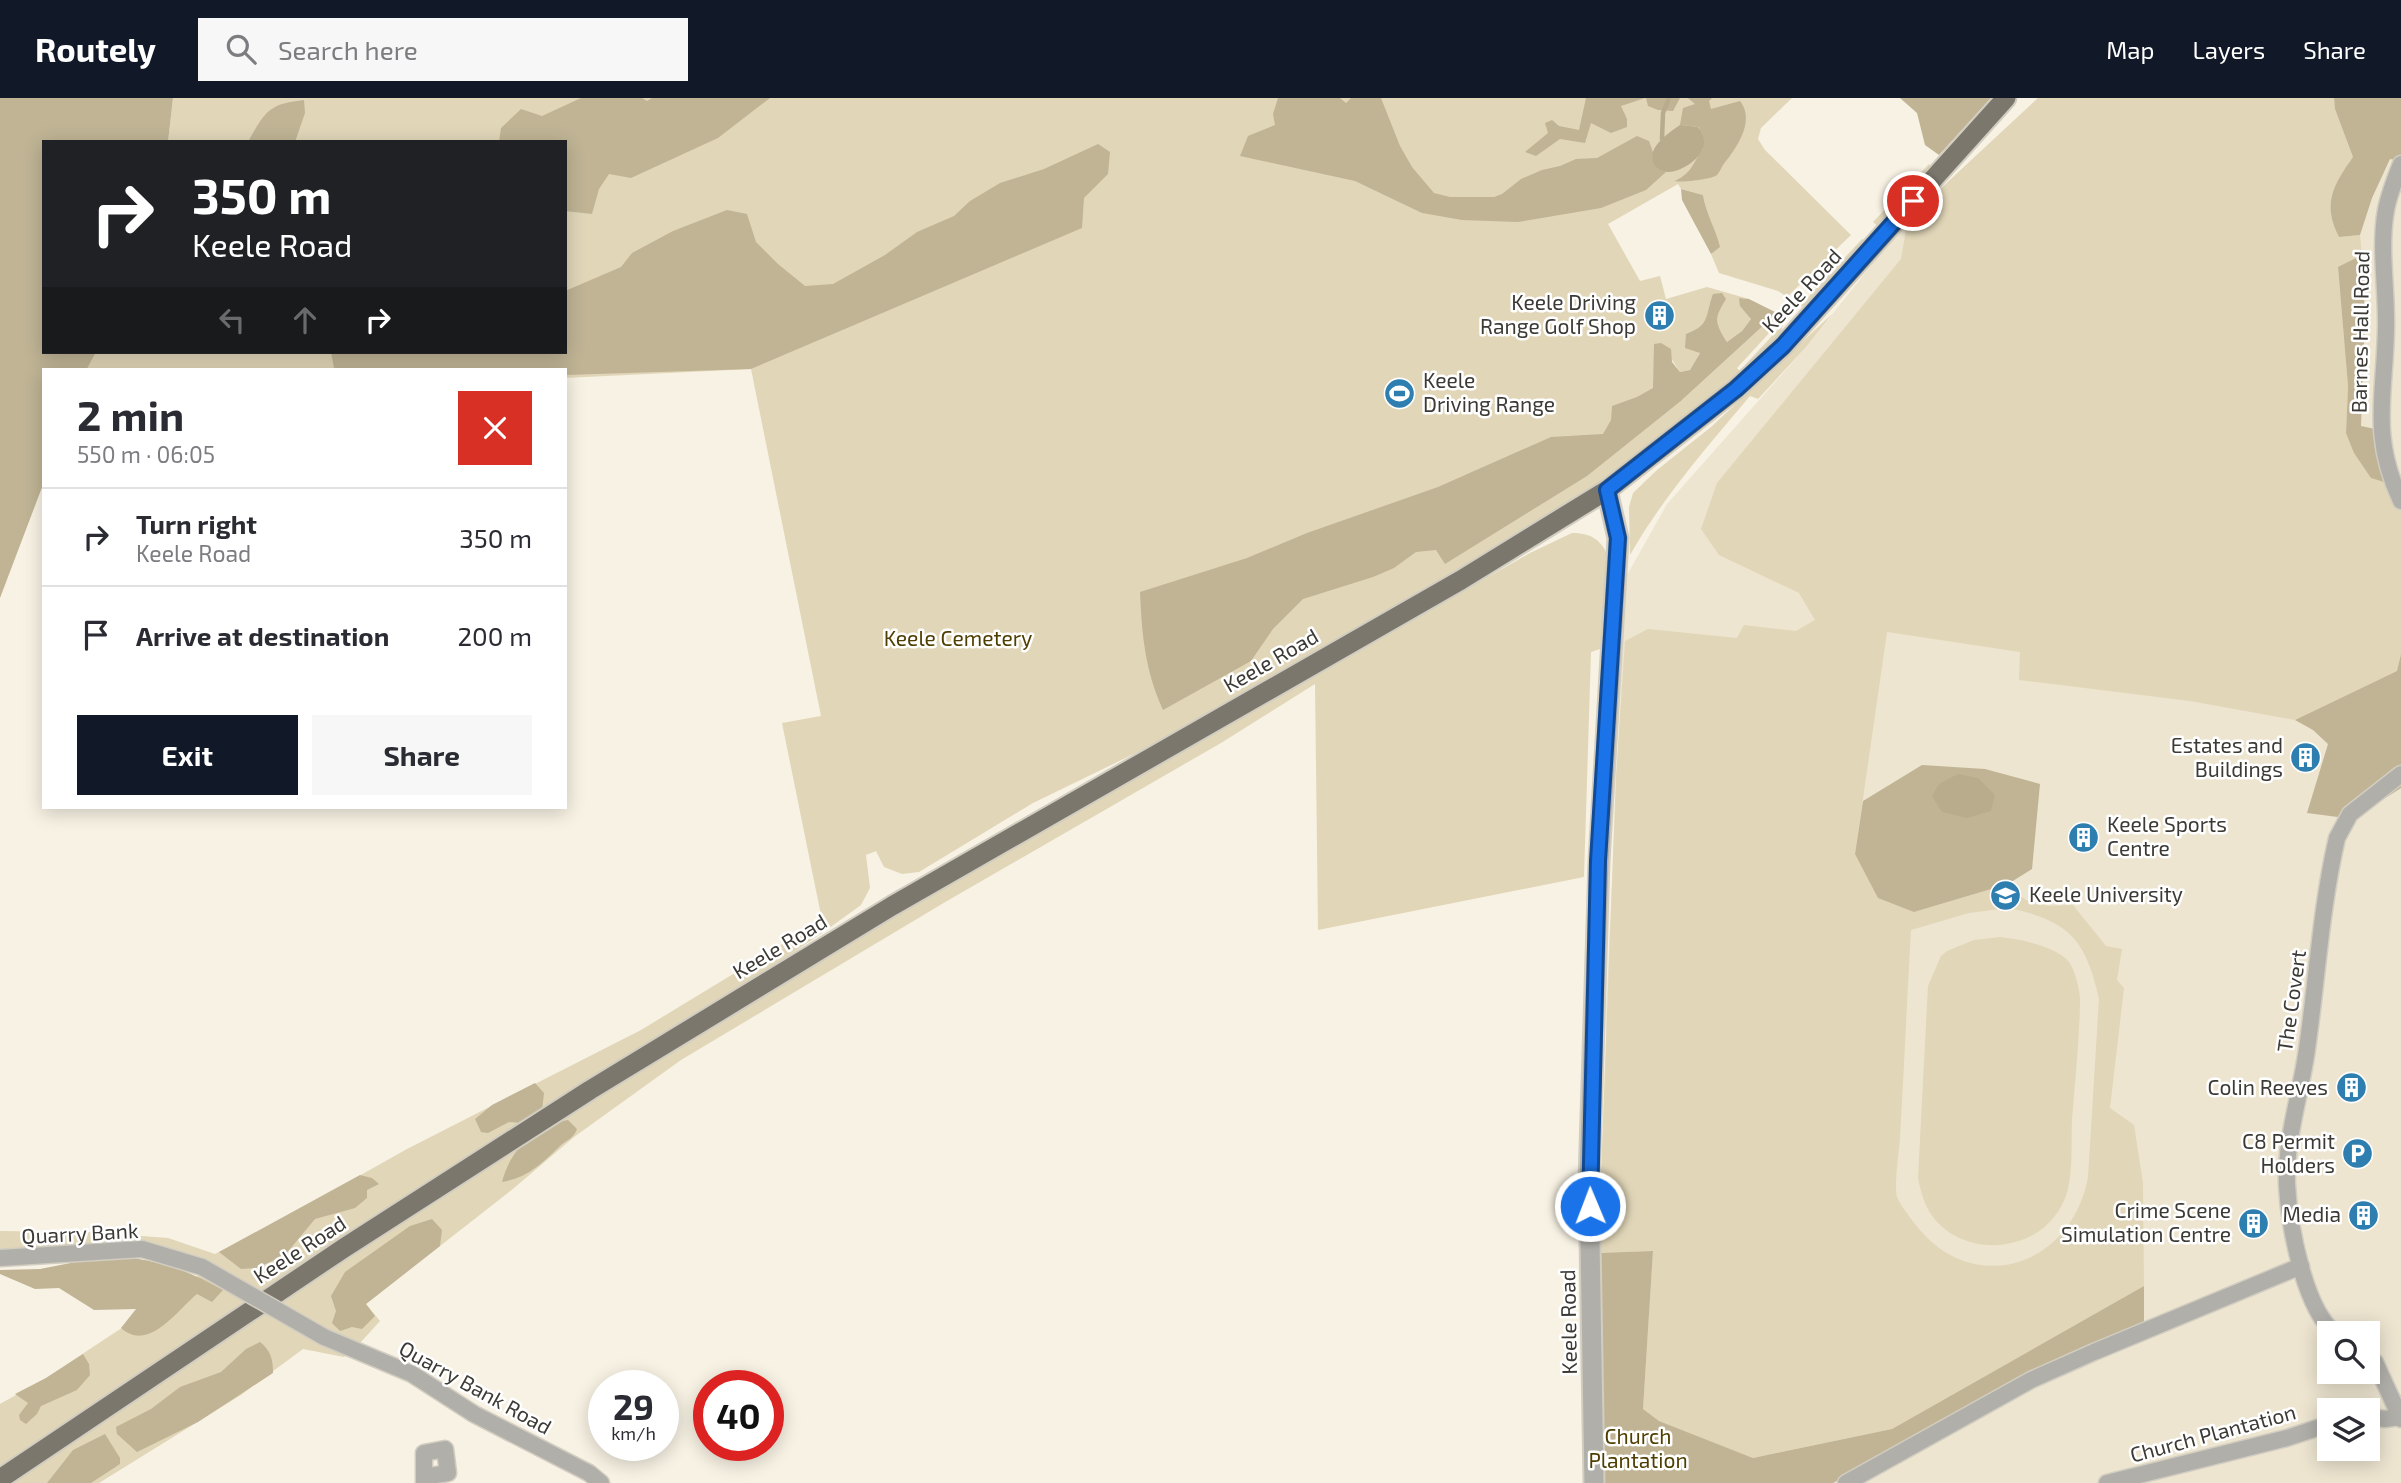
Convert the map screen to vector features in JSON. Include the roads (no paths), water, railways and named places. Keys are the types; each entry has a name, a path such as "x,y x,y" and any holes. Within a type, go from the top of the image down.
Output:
{"main road":[{"name":"Keele Road","path":"0,1479 344,1248 601,1083 880,913 1461,580 1607,490 1736,389 1783,346 2006,98"}],"street":[{"name":"Barnes Hall Road","path":"2401,164 2391,190 2385,220 2386,329 2381,404 2382,443 2401,501"},
{"name":"Keele Road","path":"1594,1483 1589,1166 1598,861 1618,538 1607,490"},
{"name":"The Covert","path":"2324,1321 2313,1305 2301,1266 2287,1184 2292,1130 2307,1050 2335,847 2340,828 2350,814 2401,774"},
{"name":"Quarry Bank","path":"0,1258 142,1249 202,1267 324,1337"},
{"path":"1848,1482 2031,1380 2301,1266"},
{"name":"Quarry Bank Road","path":"324,1337 412,1374 474,1414 589,1473 601,1483"},
{"path":"2380,1373 2400,1418 2380,1418"},
{"name":"Church Plantation","path":"2107,1483 2317,1428"}],"waterway":[{"path":"1662,139 1663,113 1669,98"}],"place":[{"name":"Keele Driving Range Golf Shop","path":"1659,315"},
{"name":"Keele Driving Range","path":"1400,393"},
{"name":"Estates and Buildings","path":"2306,758"},
{"name":"Keele Sports Centre","path":"2084,837"},
{"name":"Keele University","path":"2006,895"},
{"name":"Colin Reeves","path":"2351,1088"},
{"name":"C8 Permit Holders","path":"2358,1154"},
{"name":"Media","path":"2364,1215"},
{"name":"Crime Scene Simulation Centre","path":"2254,1223"}],"park label":[{"name":"Keele Cemetery","path":"958,639"}]}
